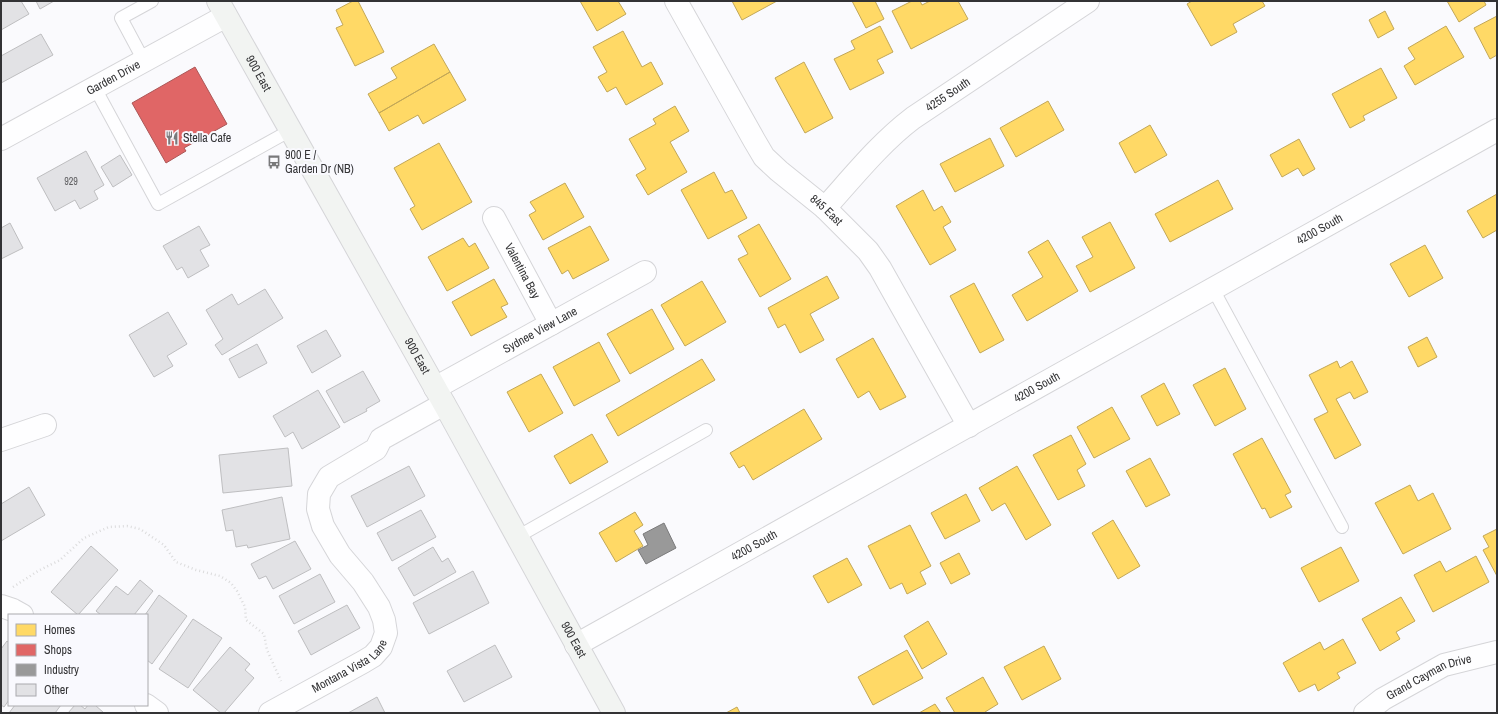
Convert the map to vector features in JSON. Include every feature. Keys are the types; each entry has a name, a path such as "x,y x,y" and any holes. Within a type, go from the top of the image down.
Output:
{"main road":[{"name":"900 East","path":"222,9 291,130 614,713"}],"street":[{"name":"845 East","path":"676,1 764,157 778,171 825,208 868,251 880,268 969,426"},
{"name":"4255 South","path":"825,208 886,140 899,128 1088,1"},
{"name":"Garden Drive","path":"1,139 144,61 222,9"},
{"name":"4200 South","path":"576,645 1497,130"},
{"name":"Valentina Bay","path":"494,218 551,324"},
{"name":"Sydnee View Lane","path":"443,403 551,324 645,272"},
{"name":"Montana Vista Lane","path":"270,713 363,662 373,656 381,647 386,633 384,620 379,607 363,582 340,555 323,526 318,509 319,494 329,477 376,449 389,450 443,403"},
{"path":"1,440 45,425"},
{"path":"5,598 13,610 20,614"},
{"name":"Grand Cayman Drive","path":"1365,713 1383,699 1444,665 1497,652"},
{"path":"147,706 157,713"}],"lane":[{"path":"144,61 121,18 152,1"},
{"path":"95,88 158,204 291,130"},
{"path":"1212,289 1342,527"},
{"path":"517,537 706,430"}],"path":[{"path":"5,598 38,571 60,560 84,538 109,526 127,526 140,530 164,545 176,562 196,570 220,576 231,583 238,591 245,607 246,620 264,634 267,650 282,682"}],"building: Homes":[{"path":"353,1 358,1 384,52 355,66 336,28 343,25 336,10"},
{"path":"580,1 618,1 626,14 597,31"},
{"path":"732,1 777,1 742,20"},
{"path":"852,1 875,1 884,19 866,28"},
{"path":"912,1 920,1 922,5 930,1 958,1 968,19 911,49 892,11"},
{"path":"1192,1 1262,1 1265,6 1233,24 1237,32 1211,46 1187,4"},
{"path":"1447,1 1484,1 1486,5 1459,22"},
{"path":"1385,11 1394,29 1378,38 1369,20"},
{"path":"1497,16 1497,55 1490,59 1474,28"},
{"path":"880,26 893,52 877,60 884,73 850,90 834,59 855,49 851,41"},
{"path":"1446,26 1464,57 1415,85 1404,66 1415,59 1408,48"},
{"path":"623,31 642,67 651,62 663,84 626,105 616,87 607,92 598,77 607,72 593,47"},
{"path":"434,44 450,72 379,113 368,94 397,78 391,68"},
{"path":"804,62 833,118 805,133 775,78"},
{"path":"1381,68 1397,98 1363,116 1365,120 1350,128 1332,94"},
{"path":"450,72 466,100 423,124 418,115 389,131 379,113"},
{"path":"1048,101 1064,130 1016,157 1000,128"},
{"path":"675,106 689,131 670,142 687,172 648,195 636,175 646,169 629,139 656,124 653,119"},
{"path":"1150,125 1167,155 1135,173 1119,143"},
{"path":"990,138 1004,166 955,192 940,164"},
{"path":"1299,139 1315,169 1303,176 1298,168 1282,177 1270,155"},
{"path":"439,143 472,202 422,230 410,209 415,206 394,168"},
{"path":"714,172 725,193 732,190 747,218 708,239 681,190"},
{"path":"1218,180 1233,209 1170,242 1155,214"},
{"path":"565,183 584,217 543,240 529,215 536,211 530,202"},
{"path":"923,190 934,211 942,206 951,222 943,227 956,250 930,265 896,206"},
{"path":"1497,194 1497,230 1483,238 1467,211"},
{"path":"1110,222 1135,268 1090,292 1076,266 1093,257 1082,237"},
{"path":"759,224 791,279 760,297 738,259 748,254 738,236"},
{"path":"590,226 609,260 573,279 568,270 562,274 548,248"},
{"path":"463,238 469,247 475,243 489,268 447,291 428,257"},
{"path":"1048,240 1078,291 1027,321 1012,295 1043,277 1028,252"},
{"path":"1425,245 1443,278 1409,297 1390,264"},
{"path":"827,276 839,298 810,314 824,340 800,353 785,324 778,328 768,308"},
{"path":"494,279 508,304 501,307 507,317 471,336 452,302"},
{"path":"702,281 726,322 685,346 661,305"},
{"path":"974,283 1004,340 980,353 950,296"},
{"path":"652,309 674,349 630,374 607,334"},
{"path":"1427,337 1437,357 1418,367 1408,347"},
{"path":"873,338 906,397 880,410 869,391 858,398 836,359"},
{"path":"599,342 620,381 574,406 553,367"},
{"path":"702,359 715,380 618,436 606,415"},
{"path":"1337,361 1340,368 1352,361 1368,392 1354,399 1350,392 1336,399 1361,445 1335,459 1314,419 1328,412 1309,375"},
{"path":"1225,368 1246,409 1215,426 1193,385"},
{"path":"541,374 563,413 529,432 507,392"},
{"path":"1164,383 1180,414 1157,426 1141,396"},
{"path":"1112,407 1130,439 1094,458 1077,427"},
{"path":"804,409 822,439 753,480 744,465 739,468 730,453"},
{"path":"592,434 608,462 570,484 554,456"},
{"path":"1071,435 1086,464 1077,470 1085,486 1058,500 1033,455"},
{"path":"1262,438 1291,492 1285,495 1292,507 1270,518 1265,508 1262,509 1233,454"},
{"path":"1150,458 1170,495 1146,507 1126,471"},
{"path":"1017,466 1051,525 1026,540 1005,503 992,511 979,488"},
{"path":"1410,485 1418,501 1433,493 1451,529 1403,554 1375,503"},
{"path":"966,494 980,521 945,539 931,513"},
{"path":"635,512 643,525 634,531 643,546 616,562 599,533"},
{"path":"1113,520 1140,566 1118,579 1092,533"},
{"path":"910,525 931,566 920,572 926,584 907,594 902,583 890,589 868,546"},
{"path":"1497,529 1497,576 1483,550 1489,547 1483,536"},
{"path":"1341,547 1359,581 1319,602 1301,568"},
{"path":"959,553 970,574 951,584 940,563"},
{"path":"1476,556 1489,582 1433,612 1414,575 1440,561 1446,572"},
{"path":"847,558 862,585 828,603 813,576"},
{"path":"1401,597 1415,621 1396,632 1400,639 1380,651 1362,619"},
{"path":"928,621 947,654 922,669 904,636"},
{"path":"1343,639 1356,663 1337,673 1340,678 1318,691 1315,684 1299,692 1283,663 1320,642 1324,650"},
{"path":"1044,646 1061,679 1022,700 1004,667"},
{"path":"907,650 923,678 873,705 858,677"},
{"path":"983,677 998,704 985,713 955,713 946,698"},
{"path":"935,704 941,713 919,713"},
{"path":"737,707 740,713 726,713"}],"building: Shops":[{"path":"195,67 227,124 184,148 186,151 166,163 132,103"}],"building: Industry":[{"path":"664,523 676,548 646,564 638,550 648,545 643,534"}],"building: Other":[{"path":"1,1 21,1 29,14 1,30"},
{"path":"36,1 54,1 40,9"},
{"path":"41,34 53,55 1,83 1,56"},
{"path":"86,151 104,185 94,191 98,199 80,209 75,200 55,211 37,178"},
{"path":"120,155 132,175 113,187 101,167"},
{"path":"10,223 23,248 1,259 1,228"},
{"path":"199,226 210,245 200,250 209,266 188,278 182,267 177,270 163,246"},
{"path":"265,289 283,318 222,355 215,345 223,339 206,310 232,294 238,305"},
{"path":"168,312 187,344 167,356 173,366 154,377 129,335"},
{"path":"326,330 341,356 312,373 297,346"},
{"path":"257,344 267,363 239,378 229,359"},
{"path":"363,371 380,401 366,409 367,411 344,423 326,391"},
{"path":"318,390 340,427 302,449 293,432 285,437 273,416"},
{"path":"288,448 292,486 223,493 219,455"},
{"path":"409,466 425,496 367,527 351,496"},
{"path":"29,487 45,515 1,541 1,504"},
{"path":"282,497 290,539 248,548 247,545 236,547 233,530 226,531 222,510"},
{"path":"421,510 436,537 392,561 377,533"},
{"path":"295,541 311,569 273,589 266,576 259,579 251,564"},
{"path":"91,546 118,570 79,614 77,614 51,592"},
{"path":"433,547 442,562 448,558 456,572 414,596 398,568"},
{"path":"473,571 489,603 429,634 413,603"},
{"path":"320,574 335,602 294,624 279,596"},
{"path":"140,580 153,591 135,614 100,614 96,611 116,586 128,595"},
{"path":"159,595 187,616 152,664 148,661 148,614 146,614"},
{"path":"347,605 360,628 311,655 298,631"},
{"path":"193,619 222,638 188,688 159,669"},
{"path":"7,641 8,701 4,707 1,705 1,649"},
{"path":"495,645 512,677 464,702 447,671"},
{"path":"230,647 250,664 245,670 254,678 224,713 221,713 193,690"},
{"path":"377,697 385,713 348,713"},
{"path":"14,706 60,706 55,713 9,713"},
{"path":"74,706 81,706 85,709 87,706 96,706 104,713 68,713"}],"place":[{"name":"Stella Cafe","path":"172,138"},
{"name":"900 E / Garden Dr (NB)","path":"274,162"}]}
